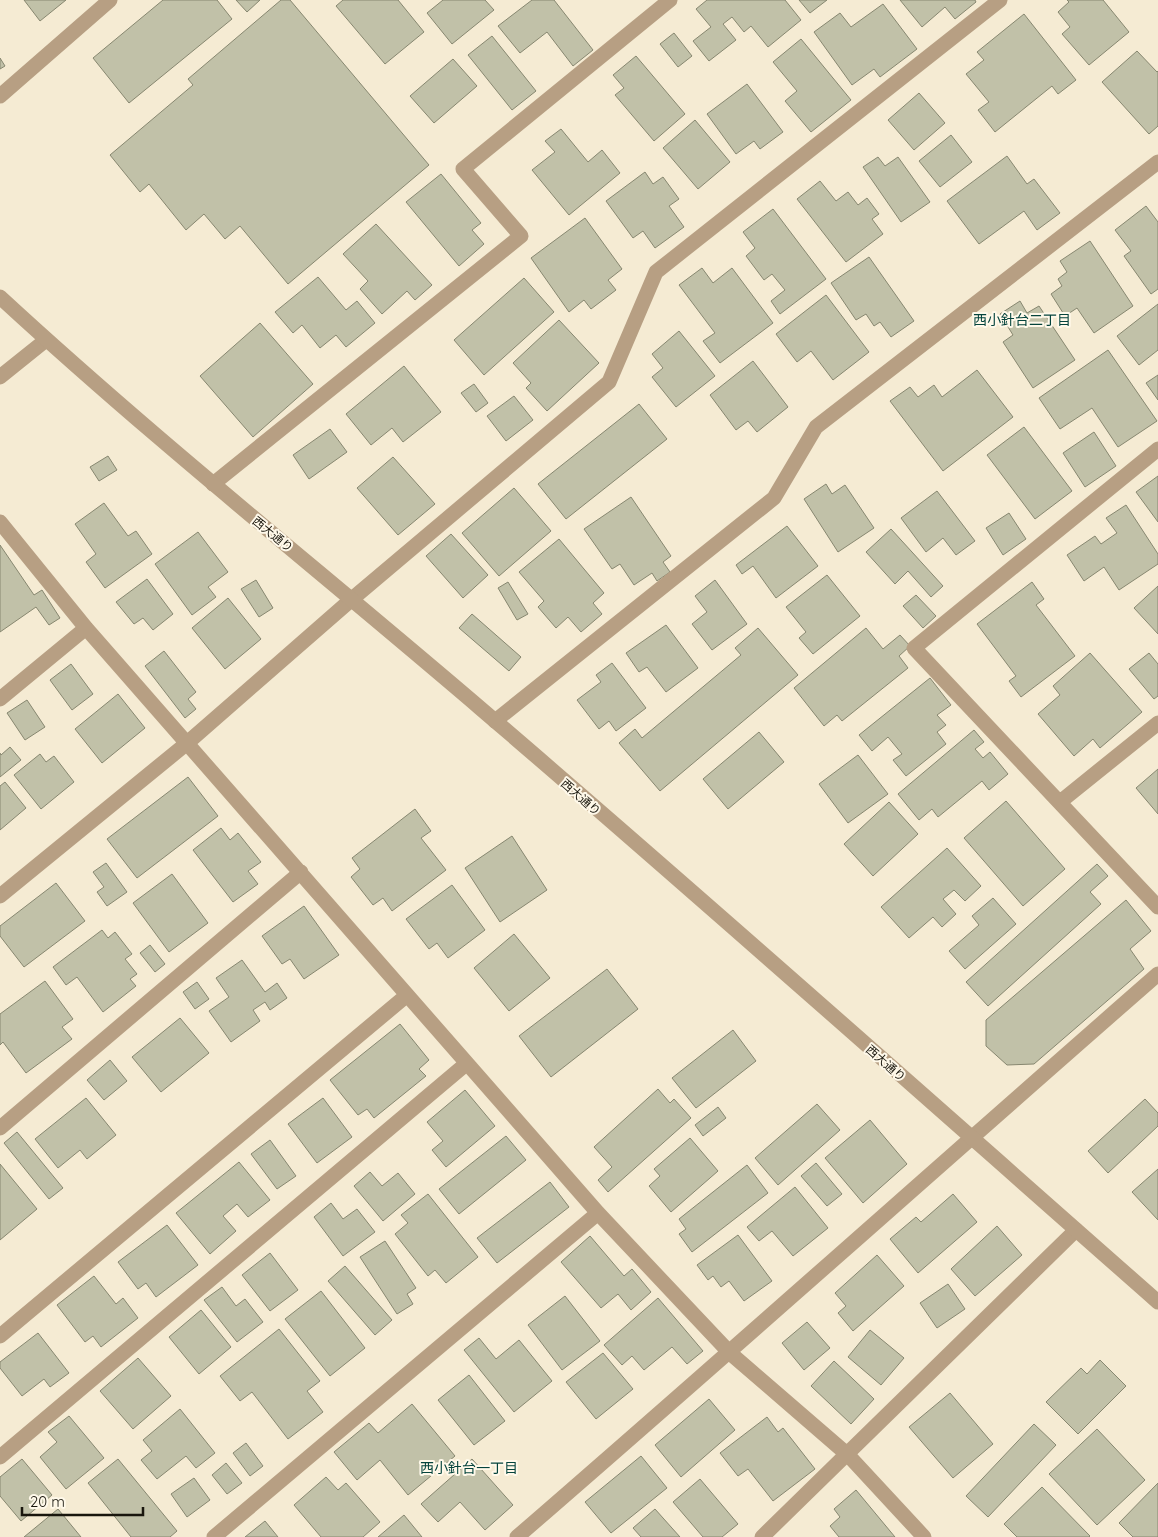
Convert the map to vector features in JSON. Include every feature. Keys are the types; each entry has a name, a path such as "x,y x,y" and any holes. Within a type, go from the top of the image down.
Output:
{"street":[{"path":"0,96 110,0"},
{"path":"213,484 521,236 464,169 670,0"},
{"path":"0,896 186,744 352,599 608,382 656,272 1000,0"},
{"path":"495,721 774,498 816,427 1158,162"},
{"name":"西大通り","path":"0,297 46,340 213,484 495,721 1158,1302"},
{"path":"0,376 46,340"},
{"path":"1158,449 914,648 1158,907"},
{"path":"0,522 86,628 186,744 301,872 406,996 598,1213 730,1353 848,1455 924,1537"},
{"path":"0,699 86,628"},
{"path":"1060,802 1158,723"},
{"path":"0,1128 301,872"},
{"path":"517,1537 730,1353 970,1138 1158,974"},
{"path":"0,1336 406,996"},
{"path":"0,1457 466,1064"},
{"path":"214,1537 598,1213"},
{"path":"762,1537 1076,1230"}],"building":[{"path":"24,0 66,0 40,21"},
{"path":"163,0 217,0 232,19 129,103 93,58"},
{"path":"236,0 260,0 247,12"},
{"path":"281,0 290,0 429,165 288,284 240,226 225,239 204,214 186,230 149,184 140,192 110,155 193,85 188,79"},
{"path":"343,0 398,0 424,32 385,64 336,6"},
{"path":"443,0 485,0 494,10 452,44 427,13"},
{"path":"532,0 554,0 593,50 573,66 547,32 520,53 498,26"},
{"path":"707,0 785,0 801,20 768,47 751,26 744,32 732,17 723,24 736,40 709,61 693,41 711,27 696,9"},
{"path":"799,0 827,0 810,13"},
{"path":"900,0 975,0 976,2 955,19 945,7 922,27"},
{"path":"1067,0 1103,0 1129,32 1089,65 1062,34 1070,27 1058,12 1069,2"},
{"path":"883,4 917,49 880,77 874,69 852,85 814,32 840,13 851,27"},
{"path":"1024,14 1076,80 1058,94 1052,86 995,132 978,110 989,102 966,74 984,60 977,52"},
{"path":"674,33 692,56 678,67 660,44"},
{"path":"492,36 536,91 512,110 468,55"},
{"path":"801,39 851,100 811,132 785,101 797,91 773,62"},
{"path":"1137,51 1158,71 1158,126 1149,134 1102,82"},
{"path":"636,56 685,114 654,141 615,95 624,88 613,75"},
{"path":"0,58 5,66 0,69"},
{"path":"453,59 477,86 434,123 410,96"},
{"path":"747,84 783,132 760,149 754,141 736,154 707,114"},
{"path":"919,93 945,123 914,150 888,120"},
{"path":"695,120 730,162 698,189 663,148"},
{"path":"561,129 588,162 602,150 620,173 569,215 532,170 555,152 545,141"},
{"path":"951,135 972,162 940,187 919,161"},
{"path":"1007,156 1027,184 1034,179 1060,213 1037,230 1024,211 979,244 947,201"},
{"path":"878,157 885,166 898,157 930,202 901,222 863,167"},
{"path":"645,172 653,184 663,177 679,199 669,206 684,227 655,248 643,231 633,238 606,201"},
{"path":"441,174 481,223 472,230 484,244 459,266 406,202"},
{"path":"820,181 836,201 848,192 858,205 867,198 879,214 872,219 883,234 846,262 797,199"},
{"path":"1146,206 1158,222 1158,289 1151,294 1124,256 1131,251 1115,230"},
{"path":"773,209 826,279 780,314 771,301 785,290 772,274 764,280 746,256 755,248 743,232"},
{"path":"585,218 622,269 608,280 616,290 591,309 584,300 569,312 531,258"},
{"path":"376,224 432,285 415,300 407,291 382,314 360,289 368,281 343,254"},
{"path":"1090,241 1133,306 1094,333 1077,308 1065,316 1051,294 1062,286 1058,279 1067,272 1060,261"},
{"path":"869,257 914,321 891,337 880,322 874,326 866,314 856,320 831,283"},
{"path":"702,268 713,283 732,268 773,323 720,363 703,341 715,333 679,285"},
{"path":"318,277 346,310 357,301 375,323 346,347 336,335 320,348 302,325 293,333 275,312"},
{"path":"524,278 554,312 484,375 454,340"},
{"path":"826,295 869,352 833,380 811,351 797,362 776,334"},
{"path":"1020,301 1027,313 1039,306 1075,360 1033,388 1003,342 1013,335 1000,314"},
{"path":"1158,304 1158,350 1139,365 1117,336"},
{"path":"559,320 599,363 547,411 526,388 531,383 513,363"},
{"path":"260,323 313,384 253,437 200,376"},
{"path":"679,331 715,376 676,407 652,377 663,368 652,354"},
{"path":"1108,350 1157,421 1118,447 1092,408 1060,429 1039,398"},
{"path":"753,361 788,407 757,432 748,421 736,430 710,395"},
{"path":"404,366 441,412 403,442 392,428 371,445 346,414"},
{"path":"977,370 1013,417 943,471 890,401 910,387 918,397 934,385 942,397"},
{"path":"1158,375 1158,400 1146,383"},
{"path":"474,384 488,403 476,412 461,393"},
{"path":"514,396 533,420 506,441 487,416"},
{"path":"639,404 667,439 566,519 538,484"},
{"path":"1024,427 1072,491 1035,519 987,455"},
{"path":"330,429 347,452 309,479 293,455"},
{"path":"1094,432 1116,466 1085,487 1063,453"},
{"path":"108,456 117,470 99,481 90,467"},
{"path":"393,457 435,504 398,535 357,488"},
{"path":"1158,476 1158,522 1136,492"},
{"path":"826,484 832,494 845,485 874,528 838,552 804,499"},
{"path":"514,488 551,531 499,576 462,533"},
{"path":"937,491 975,541 956,555 943,538 926,552 901,518"},
{"path":"631,497 671,556 663,562 670,572 657,581 652,573 634,585 620,564 612,569 584,529"},
{"path":"104,503 128,536 136,531 152,554 105,588 86,562 96,554 75,524"},
{"path":"1126,505 1158,554 1158,564 1119,590 1104,567 1084,581 1067,555 1095,536 1101,544 1117,533 1106,518"},
{"path":"1009,513 1026,539 1003,555 986,528"},
{"path":"787,526 818,566 776,598 753,566 742,574 736,565"},
{"path":"891,529 943,586 931,597 908,571 895,584 866,552"},
{"path":"198,532 228,572 208,587 216,597 192,615 155,564"},
{"path":"451,534 488,575 463,598 426,556"},
{"path":"559,539 604,593 593,603 602,614 581,632 568,617 556,628 538,607 544,601 519,572"},
{"path":"0,545 34,595 42,590 60,618 49,625 36,607 0,632"},
{"path":"827,575 860,616 813,654 799,638 806,632 786,607"},
{"path":"147,579 173,614 153,630 143,618 134,624 116,602"},
{"path":"256,580 273,608 259,617 241,589"},
{"path":"715,580 747,624 712,650 692,624 707,612 695,596"},
{"path":"508,582 528,614 517,620 498,588"},
{"path":"1032,582 1044,599 1036,605 1075,656 1021,697 1009,681 1016,676 977,624"},
{"path":"1158,586 1158,634 1134,608"},
{"path":"916,595 936,616 923,628 903,606"},
{"path":"228,598 261,639 225,669 192,628"},
{"path":"472,614 521,657 509,671 459,628"},
{"path":"666,625 698,668 666,692 647,667 639,672 626,653"},
{"path":"758,628 798,675 660,791 619,743 635,729 642,738 741,655 735,648"},
{"path":"866,628 883,649 900,635 910,646 899,656 908,668 842,721 837,715 824,726 794,688"},
{"path":"164,651 196,692 188,699 196,709 185,718 145,666"},
{"path":"1090,653 1142,712 1100,748 1093,739 1074,756 1038,714 1060,695 1053,686"},
{"path":"1149,653 1158,664 1158,696 1154,699 1129,669"},
{"path":"612,663 646,708 616,731 609,721 599,729 577,700 601,682 596,675"},
{"path":"71,664 93,694 72,710 50,680"},
{"path":"930,678 951,705 937,715 946,725 937,732 946,744 906,776 893,760 902,754 888,737 872,751 859,735"},
{"path":"118,694 145,728 102,763 75,729"},
{"path":"27,700 45,727 25,740 7,713"},
{"path":"974,730 984,742 975,749 983,758 990,752 1008,774 989,790 982,781 938,817 932,809 919,820 898,794"},
{"path":"759,732 784,762 728,809 703,779"},
{"path":"10,747 21,760 0,777 0,753 1,755"},
{"path":"40,754 46,762 54,756 74,782 41,809 14,775"},
{"path":"858,755 888,794 848,823 819,784"},
{"path":"1158,769 1158,814 1136,788"},
{"path":"188,777 218,816 137,878 107,839"},
{"path":"5,782 26,808 0,830 0,786"},
{"path":"1006,801 1065,869 1023,906 964,838"},
{"path":"889,802 918,834 873,876 844,844"},
{"path":"415,809 431,831 421,838 446,870 392,911 383,898 373,905 351,877 360,869 352,858"},
{"path":"221,828 230,840 238,833 261,862 248,871 258,884 233,902 193,850"},
{"path":"512,836 547,890 500,922 465,868"},
{"path":"947,848 981,886 965,901 954,890 943,899 956,914 942,927 933,917 909,938 881,907"},
{"path":"106,863 127,892 107,906 97,892 104,887 93,872"},
{"path":"1097,864 1108,876 1090,892 1101,904 988,1006 966,982"},
{"path":"172,874 208,923 169,952 133,903"},
{"path":"56,883 85,921 24,967 0,936 0,926"},
{"path":"452,885 485,930 448,958 437,943 429,949 406,919"},
{"path":"993,898 1016,924 965,969 949,951 979,925 972,916"},
{"path":"1126,900 1151,931 1130,949 1144,969 1034,1064 1007,1065 986,1046 986,1020"},
{"path":"304,906 339,955 304,979 290,959 282,964 262,936"},
{"path":"102,930 108,938 115,932 132,954 125,959 137,974 130,979 136,986 103,1012 77,977 66,985 53,967"},
{"path":"514,934 550,978 509,1011 474,968"},
{"path":"150,945 165,964 155,972 140,953"},
{"path":"242,960 265,992 277,983 287,998 270,1010 265,1002 253,1010 260,1021 231,1042 209,1011 229,997 216,978"},
{"path":"607,969 638,1009 551,1077 519,1036"},
{"path":"45,981 73,1019 62,1027 72,1039 26,1073 3,1042 0,1045 0,1014"},
{"path":"197,982 209,999 195,1009 183,992"},
{"path":"180,1018 209,1053 161,1092 132,1057"},
{"path":"400,1024 429,1060 419,1069 426,1076 374,1118 367,1109 358,1115 330,1080"},
{"path":"733,1030 756,1061 696,1108 672,1078"},
{"path":"110,1060 127,1081 104,1100 87,1080"},
{"path":"658,1089 670,1103 674,1099 691,1118 608,1192 598,1180 612,1167 594,1147"},
{"path":"465,1090 495,1126 446,1167 432,1150 443,1141 427,1122"},
{"path":"86,1098 116,1135 87,1159 80,1150 58,1168 35,1139"},
{"path":"323,1098 352,1137 317,1163 288,1124"},
{"path":"1145,1099 1158,1113 1158,1126 1108,1173 1088,1151"},
{"path":"817,1104 840,1130 778,1185 755,1158"},
{"path":"718,1107 726,1118 703,1136 695,1125"},
{"path":"870,1120 907,1164 863,1203 825,1158"},
{"path":"17,1132 63,1188 49,1199 4,1143"},
{"path":"506,1136 526,1160 459,1214 439,1189"},
{"path":"690,1138 718,1171 671,1212 649,1186 660,1176 654,1169"},
{"path":"270,1140 296,1176 277,1189 251,1154"},
{"path":"239,1162 270,1200 248,1217 237,1204 223,1216 236,1231 210,1254 176,1213"},
{"path":"816,1163 842,1194 827,1206 801,1176"},
{"path":"0,1164 37,1209 0,1240"},
{"path":"747,1165 768,1193 692,1252 679,1234 686,1229 679,1219"},
{"path":"1158,1169 1158,1220 1132,1192"},
{"path":"370,1172 382,1186 398,1173 415,1194 383,1221 354,1186"},
{"path":"550,1182 569,1207 497,1263 477,1238"},
{"path":"795,1187 828,1228 793,1256 772,1231 759,1241 747,1227"},
{"path":"428,1194 478,1257 446,1283 435,1270 428,1276 395,1234 408,1223 401,1215"},
{"path":"953,1194 977,1222 918,1273 890,1239 916,1217 921,1222"},
{"path":"331,1203 343,1219 357,1209 375,1232 343,1256 314,1217"},
{"path":"167,1225 198,1265 156,1297 146,1283 138,1289 118,1262"},
{"path":"997,1226 1022,1255 975,1296 951,1269"},
{"path":"738,1235 772,1281 744,1301 729,1281 721,1287 713,1276 708,1280 697,1265"},
{"path":"590,1236 624,1276 632,1269 651,1292 631,1310 618,1294 601,1308 561,1262"},
{"path":"385,1241 416,1288 407,1294 413,1304 397,1314 360,1257"},
{"path":"270,1253 298,1290 270,1311 242,1275"},
{"path":"877,1255 904,1286 853,1331 838,1313 846,1306 835,1293"},
{"path":"345,1266 392,1320 375,1335 328,1281"},
{"path":"94,1276 116,1304 123,1298 138,1318 101,1347 93,1336 85,1342 57,1305"},
{"path":"948,1284 965,1309 937,1328 920,1303"},
{"path":"222,1287 236,1306 245,1299 263,1322 237,1342 204,1300"},
{"path":"321,1291 365,1348 330,1376 285,1319"},
{"path":"565,1296 600,1341 562,1370 528,1325"},
{"path":"658,1298 703,1351 687,1364 672,1347 644,1370 632,1356 622,1365 604,1345"},
{"path":"201,1310 231,1347 199,1374 169,1337"},
{"path":"807,1322 830,1348 804,1370 782,1343"},
{"path":"279,1329 320,1381 307,1391 323,1412 288,1439 252,1392 240,1401 220,1376"},
{"path":"870,1330 904,1358 881,1385 848,1357"},
{"path":"38,1333 69,1373 50,1387 44,1379 22,1396 0,1368 0,1362"},
{"path":"479,1338 496,1359 519,1340 552,1381 514,1412 464,1350"},
{"path":"603,1353 633,1389 596,1419 566,1382"},
{"path":"138,1358 171,1396 133,1429 100,1391"},
{"path":"1100,1360 1126,1386 1078,1434 1046,1402 1081,1368 1087,1374"},
{"path":"834,1361 874,1399 851,1424 811,1386"},
{"path":"469,1375 505,1421 474,1445 438,1400"},
{"path":"950,1393 993,1444 953,1478 909,1427"},
{"path":"709,1399 735,1430 681,1477 655,1445"},
{"path":"412,1404 455,1456 408,1495 380,1460 357,1480 334,1452 369,1423 378,1433"},
{"path":"180,1409 215,1453 196,1468 186,1456 157,1479 141,1460 152,1451 143,1440"},
{"path":"69,1416 104,1458 66,1489 40,1457 57,1442 48,1432"},
{"path":"767,1417 778,1432 783,1428 815,1469 773,1501 748,1469 738,1476 720,1453"},
{"path":"1034,1424 1056,1445 988,1517 966,1496"},
{"path":"1097,1429 1145,1480 1097,1525 1049,1474"},
{"path":"246,1443 263,1466 250,1476 233,1453"},
{"path":"641,1456 667,1488 611,1533 585,1502"},
{"path":"22,1459 52,1495 21,1521 0,1496 0,1477"},
{"path":"118,1459 177,1531 170,1537 131,1537 88,1483"},
{"path":"472,1459 513,1505 485,1530 460,1502 438,1522 421,1504"},
{"path":"226,1463 242,1483 227,1494 212,1475"},
{"path":"326,1477 338,1490 346,1483 380,1522 363,1537 321,1537 294,1505"},
{"path":"194,1478 210,1500 187,1517 171,1494"},
{"path":"700,1479 738,1524 722,1537 703,1537 673,1502"},
{"path":"1158,1483 1158,1537 1133,1537 1119,1523"},
{"path":"1042,1487 1089,1537 1017,1537 1004,1524"},
{"path":"856,1490 895,1537 839,1537 830,1526 840,1517 834,1509"},
{"path":"58,1509 81,1537 24,1537"},
{"path":"655,1509 680,1537 641,1537 633,1528"},
{"path":"404,1515 422,1537 378,1537"},
{"path":"265,1521 278,1537 245,1537"}],"district":[{"name":"西小針台二丁目","path":"1022,320"},
{"name":"西小針台一丁目","path":"469,1468"}]}
